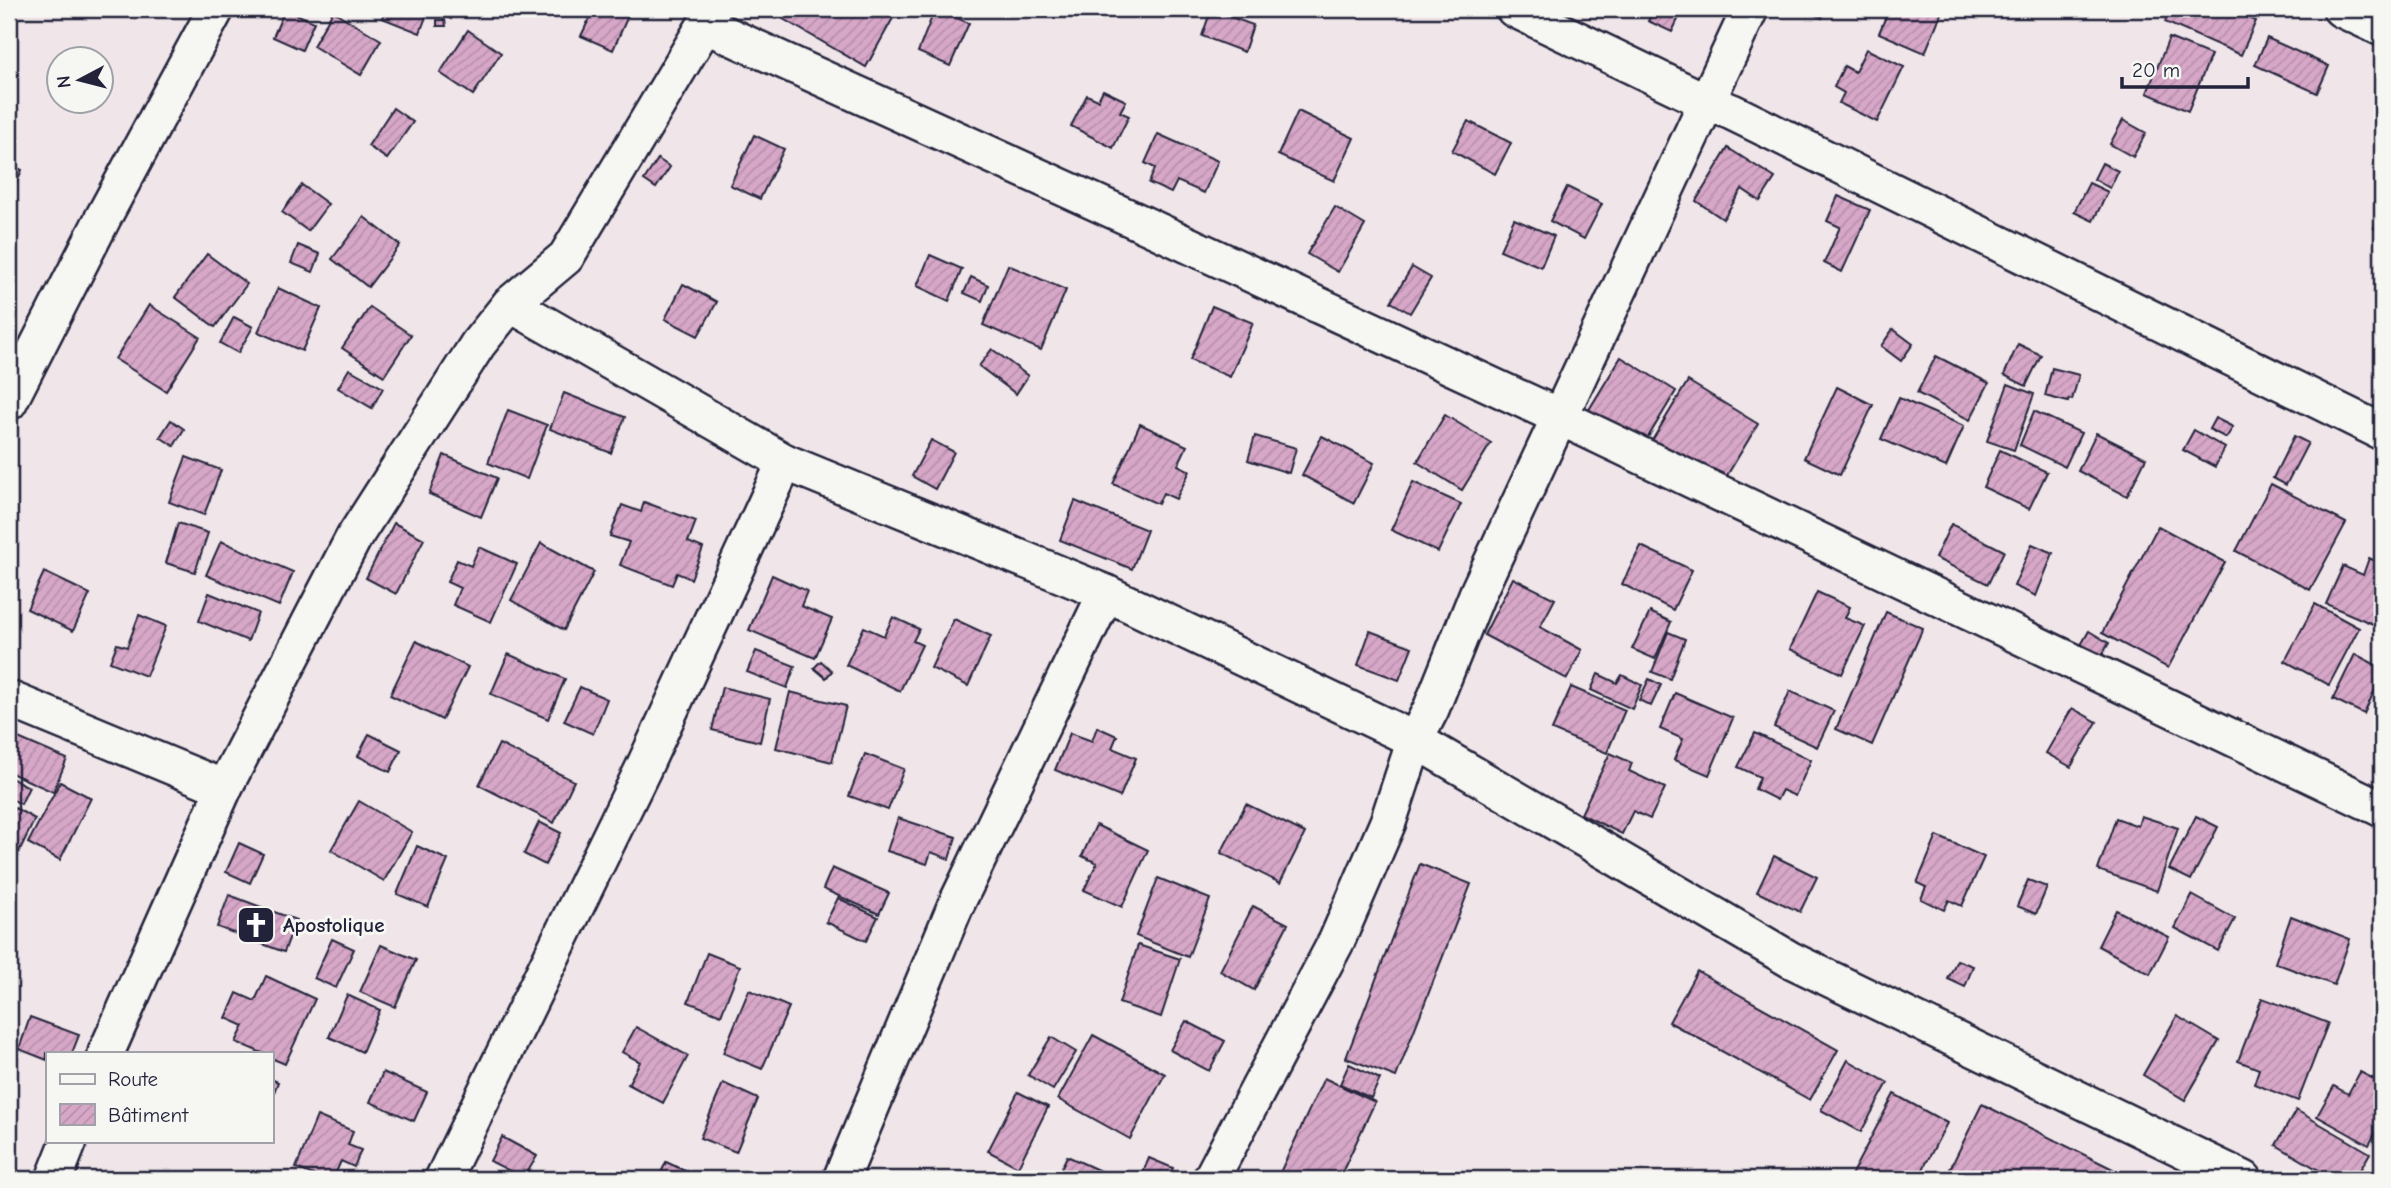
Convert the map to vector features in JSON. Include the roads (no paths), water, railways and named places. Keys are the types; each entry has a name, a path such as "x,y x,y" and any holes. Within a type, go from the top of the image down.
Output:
{"street":[{"path":"9,402 104,216 216,9"},
{"path":"1514,9 1744,118 2382,432"},
{"path":"1212,1179 1338,940 1388,822 1415,740 1431,709 1478,592 1750,9"},
{"path":"2341,9 2382,28"},
{"path":"106,1052 224,788 353,540 478,344 510,304 566,257 708,17 1130,218 1560,417 2382,809"},
{"path":"510,304 785,462 1106,593 1415,740 1791,960 2244,1179"},
{"path":"443,1179 643,769 785,462"},
{"path":"841,1179 955,907 1106,593"},
{"path":"9,699 224,788"},
{"path":"54,1179 69,1142"}],"place":[{"name":"Apostolique","path":"256,925"}]}
